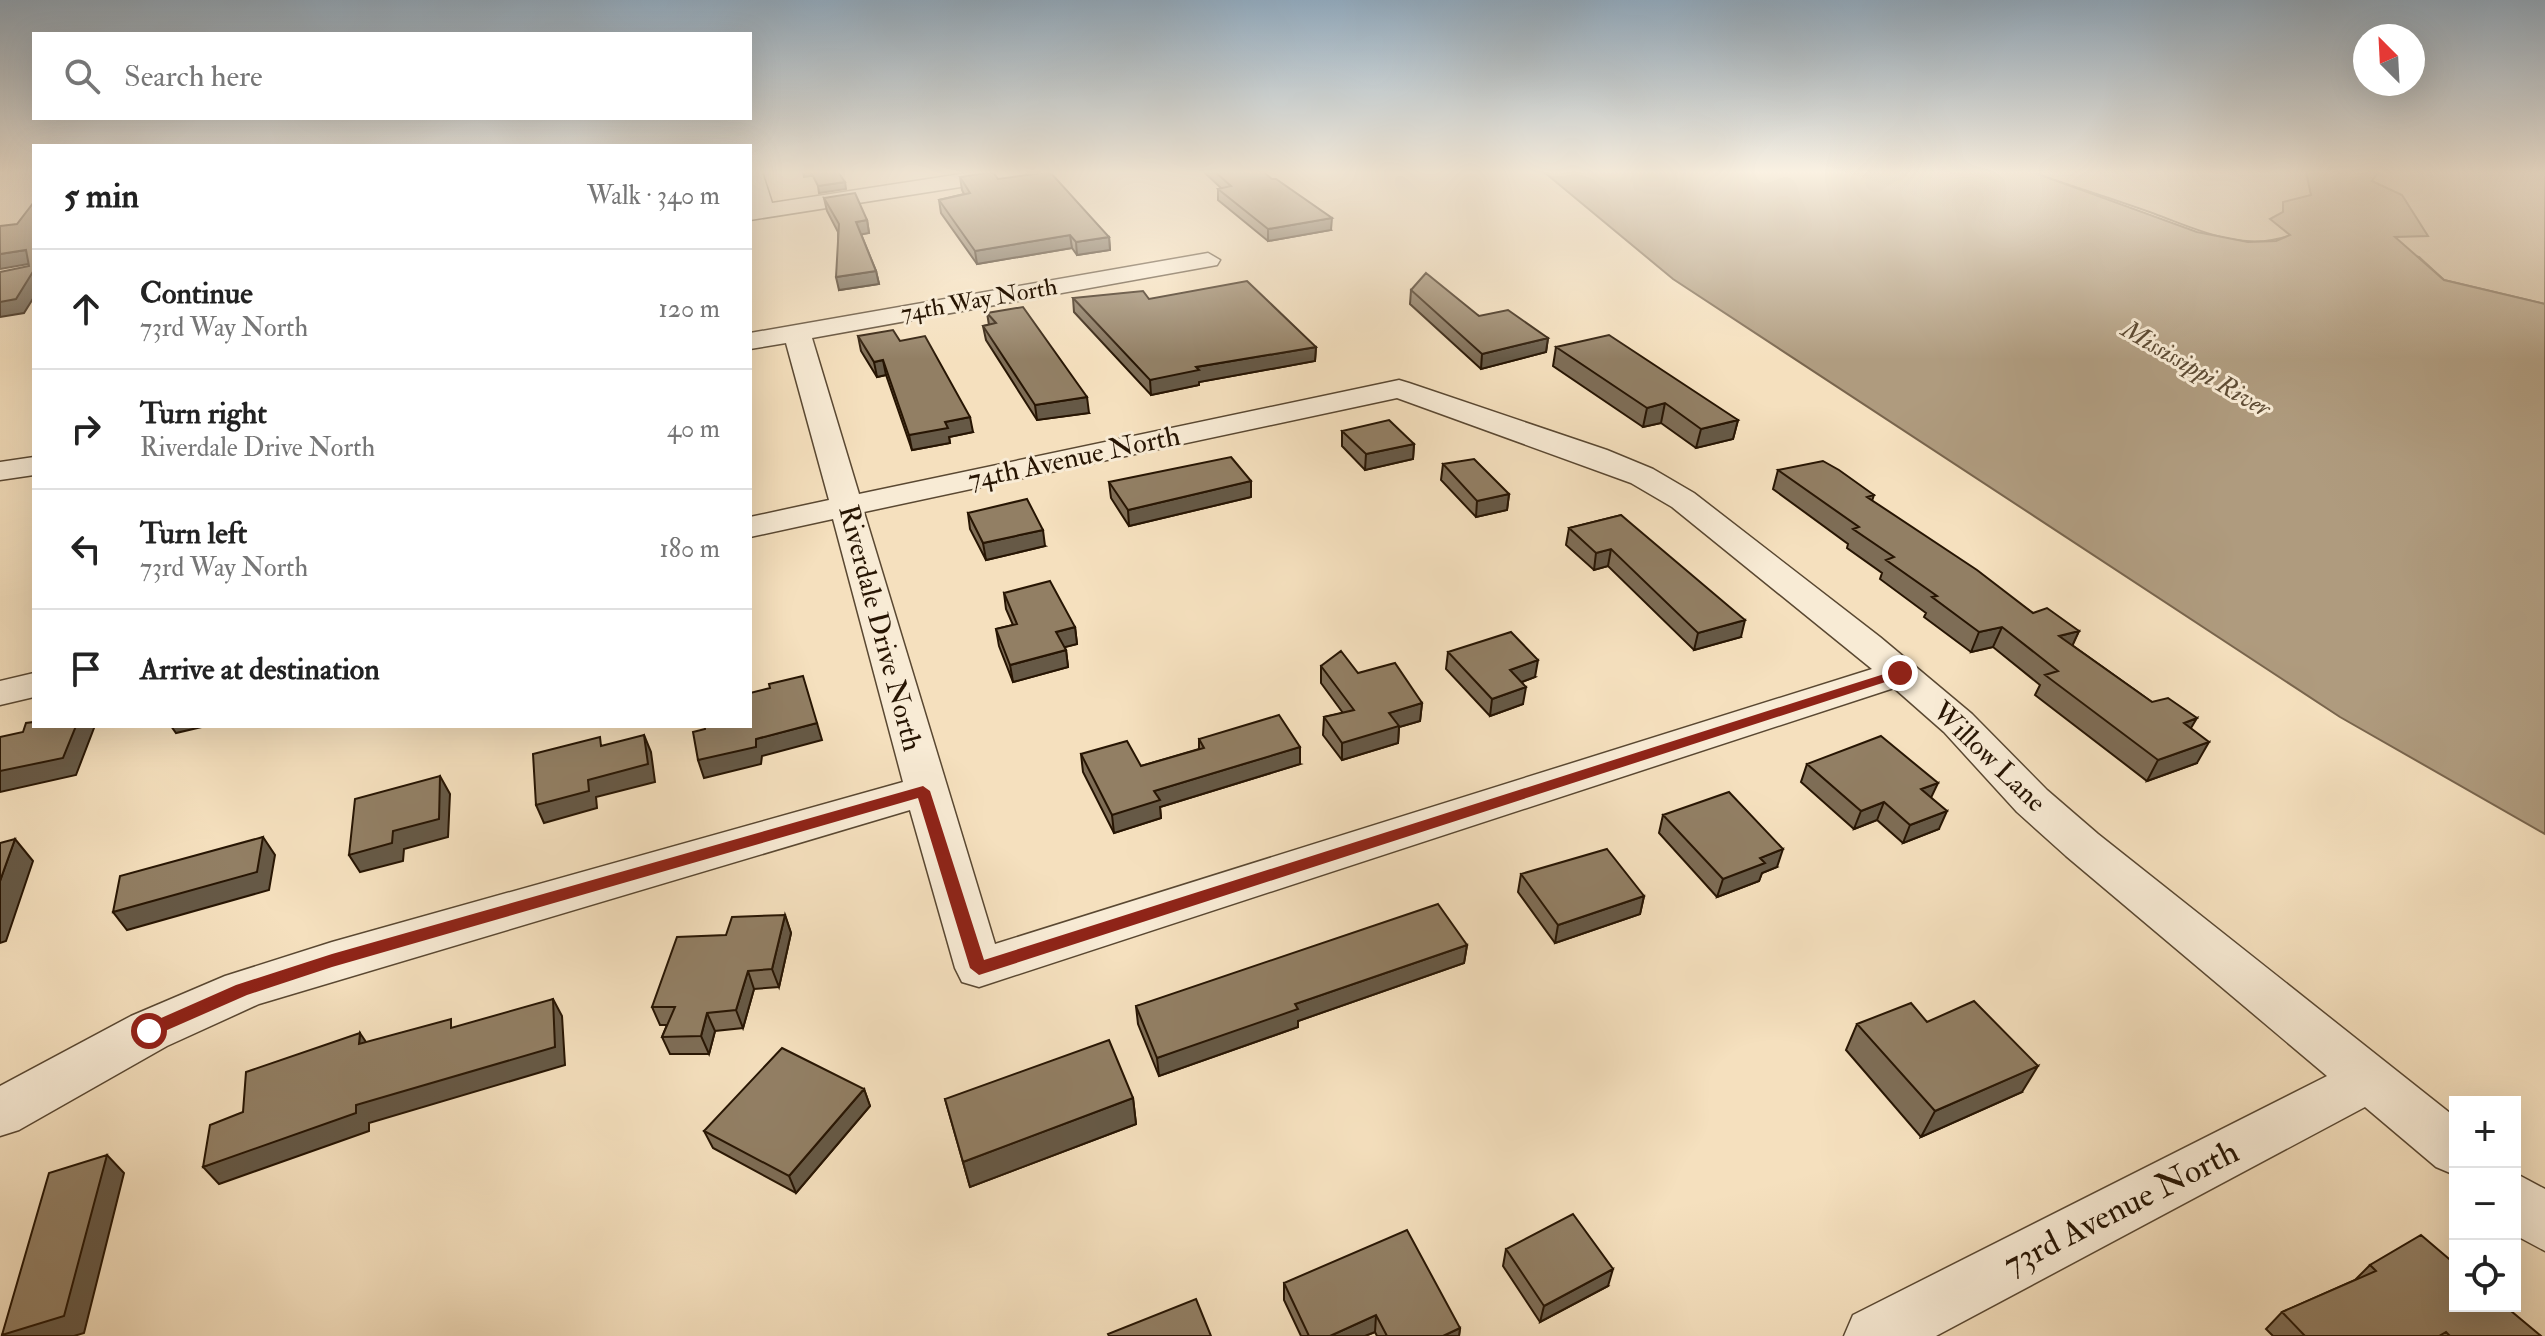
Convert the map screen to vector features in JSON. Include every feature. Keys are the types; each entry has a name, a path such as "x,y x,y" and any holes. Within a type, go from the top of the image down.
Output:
{"street":[{"name":"74th Way North","path":"752,341 1208,260"},
{"name":"Riverdale Drive North","path":"797,333 848,506 923,791 979,968 1900,673"},
{"name":"74th Avenue North","path":"752,527 1399,389"},
{"name":"Willow Lane","path":"1399,389 1642,476 1721,527 1958,723 2062,828 2449,1145"},
{"path":"0,693 32,685"},
{"path":"0,1113 149,1031 242,990 332,961 923,791"},
{"name":"73rd Avenue North","path":"1874,1336 2368,1080"},
{"path":"2521,1204 2545,1224"}],"shaded area":[{"path":"2213,234 2545,234 2545,304 2444,280 2419,257 2291,235 2256,242"}],"water":[{"name":"Mississippi River","path":"1619,234 2209,234 2248,242 2276,241 2289,234 2427,234 2395,237 2444,280 2545,304 2545,834 2340,717 1673,279"}],"building":[{"path":"0,234 32,234 32,273 16,299 0,302 0,272 29,266 26,250 0,254"},
{"path":"838,234 861,234 876,271 836,277"},
{"path":"963,234 1107,234 1109,237 1076,242 1070,235 975,251"},
{"path":"1426,273 1479,316 1508,310 1548,338 1482,354 1411,290"},
{"path":"1247,281 1316,347 1196,367 1199,370 1150,380 1073,298 1143,291 1149,299"},
{"path":"1023,307 1087,397 1035,405 983,326 996,323 987,313"},
{"path":"893,330 900,341 925,336 970,417 945,422 948,428 909,435 883,360 874,362 858,336"},
{"path":"1609,335 1738,420 1701,429 1665,403 1647,408 1556,347"},
{"path":"1389,420 1414,444 1366,454 1342,431"},
{"path":"1231,457 1251,481 1128,510 1109,482"},
{"path":"1474,459 1509,494 1477,501 1443,464"},
{"path":"1823,461 1874,495 1867,497 1977,570 2033,613 2047,608 2079,631 2059,636 2152,702 2168,698 2197,718 2184,723 2209,742 2158,760 2045,675 2058,671 2002,627 1979,632 1932,597 1937,596 1886,560 1894,557 1853,529 1859,527 1778,470"},
{"path":"1027,499 1043,530 983,543 968,513"},
{"path":"1621,515 1745,620 1698,633 1611,549 1596,553 1569,528"},
{"path":"1050,581 1075,627 1056,632 1066,650 1010,665 996,629 1017,624 1004,593"},
{"path":"1511,632 1538,660 1510,670 1526,687 1492,699 1448,652"},
{"path":"1341,651 1358,673 1395,663 1422,703 1389,713 1399,726 1342,743 1324,717 1354,710 1321,666"},
{"path":"803,676 817,723 756,739 756,747 698,760 693,732 705,728 752,728 752,692 770,688 769,684"},
{"path":"1279,715 1300,747 1154,791 1160,800 1112,815 1081,754 1127,741 1141,766 1204,748 1199,739"},
{"path":"32,722 32,728 75,728 63,758 0,771 0,737 23,732 26,723"},
{"path":"644,735 648,764 588,780 589,791 536,805 533,754 600,737 601,746"},
{"path":"1881,736 1938,783 1921,789 1947,811 1910,825 1884,802 1861,811 1807,764"},
{"path":"440,776 439,819 393,831 392,843 349,855 355,799"},
{"path":"1729,792 1783,849 1760,858 1765,863 1723,879 1663,815"},
{"path":"263,837 257,872 113,912 120,876"},
{"path":"15,839 0,881 0,843"},
{"path":"1607,849 1644,896 1558,925 1521,874"},
{"path":"1438,904 1467,945 1295,1004 1298,1009 1157,1058 1136,1006"},
{"path":"785,915 772,969 748,971 736,1010 707,1013 701,1036 662,1037 675,1007 652,1007 677,937 726,935 732,917"},
{"path":"553,999 555,1047 356,1105 356,1113 203,1167 210,1125 243,1112 246,1072 360,1033 359,1044 451,1019 451,1028"},
{"path":"1974,1001 2038,1066 1935,1111 1857,1024 1911,1003 1927,1022"},
{"path":"1109,1040 1133,1098 963,1162 945,1099"},
{"path":"782,1048 864,1089 789,1176 704,1131"},
{"path":"107,1155 64,1316 2,1335 49,1173"},
{"path":"1573,1214 1613,1269 1544,1306 1506,1249"},
{"path":"1407,1230 1460,1328 1443,1336 1387,1336 1376,1315 1330,1336 1309,1336 1284,1283"},
{"path":"2421,1235 2449,1259 2449,1312 2512,1312 2541,1336 2450,1336 2446,1332 2439,1336 2305,1336 2282,1312 2376,1271 2370,1265"},
{"path":"1196,1299 1211,1336 1108,1334"}],"route":[{"path":"149,1031 242,990 332,961 923,791 979,968 1900,673"}]}
